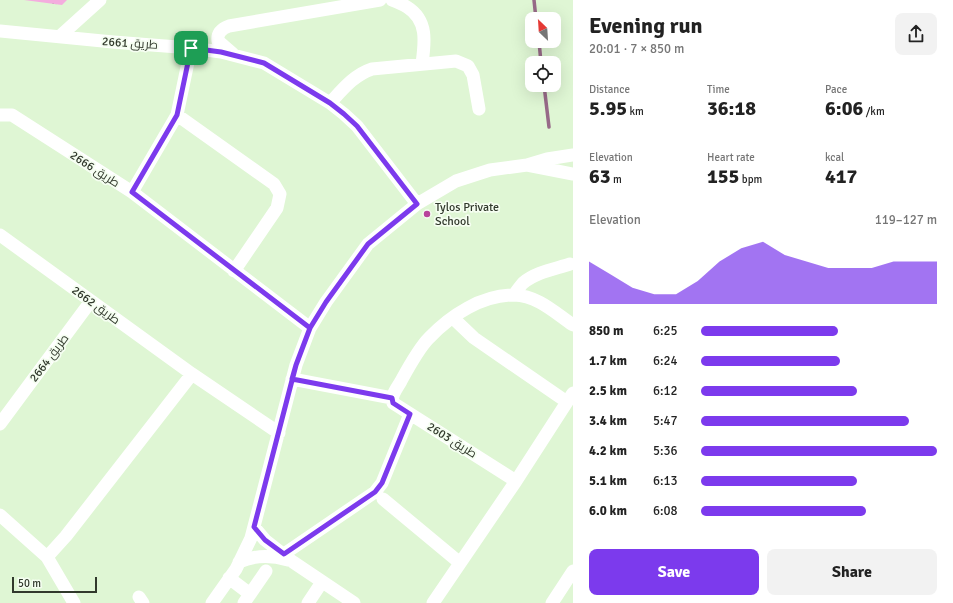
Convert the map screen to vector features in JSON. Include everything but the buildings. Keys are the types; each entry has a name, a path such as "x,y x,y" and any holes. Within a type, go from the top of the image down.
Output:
{"street":[{"path":"59,37 100,0"},
{"path":"235,55 218,42 220,32 228,26 380,0"},
{"path":"392,0 407,7 422,25 425,33 422,64"},
{"name":"طريق 2661","path":"0,31 191,48 235,55 264,63 330,103 344,114 357,126 417,204"},
{"path":"132,192 177,115 191,48"},
{"path":"330,103 361,72 372,69 456,61 468,66 473,75 479,109"},
{"name":"طريق 2666","path":"6,115 132,192 310,328"},
{"path":"177,115 274,184 280,194 277,208 234,271"},
{"path":"212,603 230,578 251,538 292,379 310,328 326,302 368,244 417,204 461,179 490,170 527,165 547,159 573,155"},
{"path":"527,165 573,174"},
{"name":"طريق 2662","path":"0,235 192,374 279,433"},
{"path":"514,296 522,284 529,279 541,273 570,264"},
{"path":"292,379 392,398 404,376 429,338 453,318 472,306 494,297 528,297 552,308 573,324"},
{"name":"طريق 2664","path":"2,416 91,301"},
{"path":"433,603 516,481 570,397 474,338 453,318"},
{"path":"47,557 66,536 192,374"},
{"name":"طريق 2603","path":"392,398 393,403 516,481"},
{"path":"239,562 247,558 262,556 289,558 375,492 382,483 410,414"},
{"path":"383,499 460,563"},
{"path":"0,515 47,557 74,603"},
{"path":"254,527 265,540 322,582 354,603"},
{"path":"230,578 247,598 266,571"},
{"path":"552,603 573,571"},
{"path":"308,603 322,582"}],"green space":[{"path":"24,0 67,0 62,5"}],"waterway":[{"path":"534,0 535,12"},
{"path":"540,48 540,56"},
{"path":"545,92 549,127"}],"place":[{"name":"Tylos Private School","path":"427,214"}],"route":[{"path":"191,48 177,115 132,192 310,328 292,379 254,527 265,540 284,554 375,492 382,483 410,414 393,403 392,398 292,379 296,365 310,328 326,302 368,244 417,204 357,126 330,103 264,63 221,52 191,48"}]}
